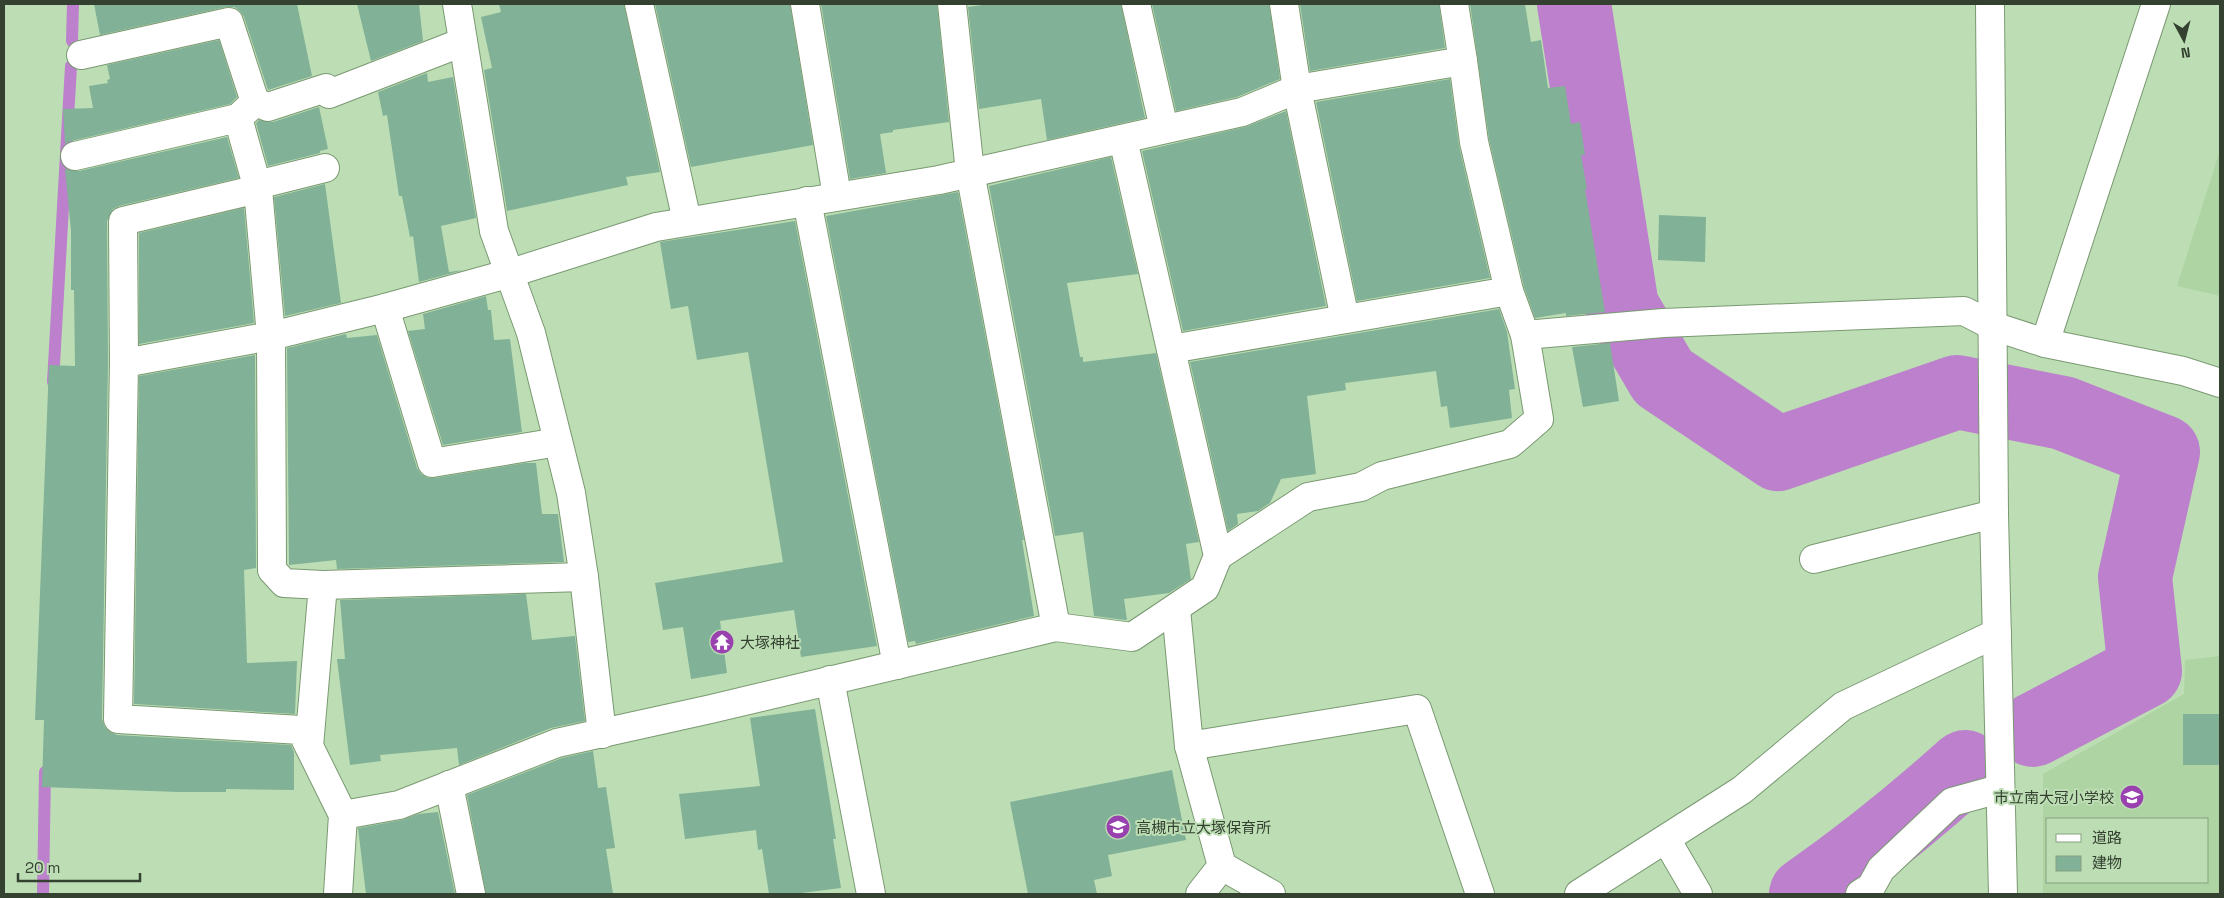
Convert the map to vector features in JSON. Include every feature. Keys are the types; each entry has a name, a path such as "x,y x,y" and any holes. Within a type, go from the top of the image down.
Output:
{"street":[{"path":"639,4 687,222"},
{"path":"805,4 837,196"},
{"path":"952,4 970,172 1056,627"},
{"path":"1136,4 1164,129"},
{"path":"1284,4 1297,89 1345,319"},
{"path":"343,815 399,805 557,742 602,734 1056,627 1132,637 1204,588 1218,556 1308,496 1361,487 1382,476 1510,444 1540,419 1525,335 1508,291 1474,142 1454,4"},
{"path":"1990,4 1994,514 2002,894"},
{"path":"2045,343 2156,4"},
{"path":"463,5 463,42 494,231 511,273 531,333 571,493 584,577 602,734"},
{"path":"81,55 227,13 246,110 257,187 270,336 272,570 284,583 323,585 584,577"},
{"path":"75,156 246,110 268,108 326,88 329,94 463,42"},
{"path":"124,363 270,336 385,308 511,273 656,227 938,180 1242,112 1297,89 1463,61"},
{"path":"1123,138 1218,556"},
{"path":"326,168 123,221 124,363 118,718 301,730 343,815 338,894"},
{"path":"807,201 897,665"},
{"path":"1171,349 1508,291"},
{"path":"385,308 432,463 558,442"},
{"path":"1525,335 1663,323 1964,311 1993,326 2045,343 2183,371 2220,383"},
{"path":"1814,559 1994,514"},
{"path":"309,746 323,585"},
{"path":"1176,608 1189,746 1222,866 1271,894"},
{"path":"1579,894 1742,790 1843,706 1996,634"},
{"path":"830,680 871,894"},
{"path":"1189,746 1417,709 1480,894"},
{"path":"449,785 470,894"},
{"path":"1868,892 1881,869 1952,802 1999,789"},
{"path":"1666,839 1698,894"},
{"path":"1200,894 1222,866"}],"shaded area":[{"path":"2220,150 2220,296 2177,286"},
{"name":"市立南大冠小学校","path":"2220,656 2220,894 2043,894 2043,774 2184,694 2185,660"}],"building":[{"path":"94,4 297,4 312,76 268,90 244,17 234,7 226,7 100,35"},
{"path":"357,4 419,4 423,41 371,61"},
{"path":"499,4 624,4 660,172 626,177 628,185 507,211 484,70 492,68 481,17 501,12"},
{"path":"655,4 790,4 813,145 691,167"},
{"path":"821,4 937,4 949,122 893,130 893,132 880,134 886,173 850,179"},
{"path":"989,4 1121,4 1145,118 1047,140 1041,99 979,109 968,7"},
{"path":"1152,4 1269,4 1280,79 1237,97 1176,111"},
{"path":"1300,4 1439,4 1445,48 1310,71"},
{"path":"1470,4 1525,4 1531,42 1541,40 1548,88 1565,86 1571,124 1580,122 1585,155 1581,155 1587,189 1585,189 1605,312 1566,316 1566,313 1535,318 1524,287 1489,139"},
{"path":"219,40 237,97 230,104 71,141 65,144 63,109 93,108 89,86 108,83 107,80 110,79 107,65"},
{"path":"427,73 428,82 453,77 476,218 441,226 449,272 464,270 419,282 413,236 410,237 402,196 399,196 387,115 383,116 378,92"},
{"path":"1450,79 1459,146 1490,278 1357,301 1316,102"},
{"path":"319,107 328,149 320,151 320,153 268,166 256,123 259,120 273,122"},
{"path":"1286,111 1326,306 1183,331 1142,151 1245,127"},
{"path":"227,137 239,178 119,206 113,209 107,221 108,363 102,719 105,727 117,735 291,745 294,752 294,790 226,789 226,792 178,792 42,787 44,720 35,720 49,365 75,366 74,290 71,290 71,231 65,169 79,171"},
{"path":"1111,157 1138,274 1067,283 1080,357 1083,357 1083,362 1156,353 1199,542 1186,544 1191,579 1169,593 1124,599 1127,620 1094,616 1083,532 1055,536 989,186"},
{"path":"325,184 341,303 285,316 274,197"},
{"path":"958,192 1024,540 1022,540 1034,616 916,644 915,641 908,642 826,216"},
{"path":"244,208 254,323 139,344 139,233"},
{"path":"1659,215 1706,217 1705,262 1658,260"},
{"path":"795,221 877,646 801,657 794,610 720,621 727,673 691,679 683,627 663,630 655,583 783,562 748,352 697,360 688,306 671,309 660,242"},
{"path":"486,296 488,310 491,310 494,340 510,339 522,432 443,445 408,331 425,329 423,314"},
{"path":"1499,309 1507,332 1515,389 1509,390 1512,418 1450,428 1447,406 1441,407 1436,371 1345,383 1346,390 1307,396 1316,474 1281,479 1270,503 1258,511 1237,514 1238,524 1228,531 1190,362"},
{"path":"346,334 347,338 377,335 417,468 421,474 428,478 435,478 525,463 536,463 542,514 558,514 564,562 337,569 336,560 289,565 287,348"},
{"path":"1610,343 1619,401 1583,407 1572,347"},
{"path":"255,355 256,568 244,570 247,663 297,661 295,714 134,704 139,376"},
{"path":"526,594 532,640 575,636 585,721 551,728 459,765 457,748 380,755 381,761 350,765 337,659 345,659 340,600"},
{"path":"815,709 836,839 833,839 841,888 793,894 769,894 762,849 758,850 756,830 685,839 679,794 760,786 750,718"},
{"path":"2183,714 2220,714 2220,765 2183,765"},
{"path":"593,751 598,788 606,787 615,848 606,849 613,894 486,894 467,795 562,758"},
{"path":"1172,770 1186,840 1108,855 1112,876 1094,880 1097,894 1028,894 1010,802"},
{"path":"438,812 455,894 366,894 358,828 402,820 418,814"}],"waterway":[{"path":"72,41 73,4"},
{"path":"1574,4 1622,307 1663,377 1778,454 1957,392 2063,413 2163,452 2135,577 2145,671 2033,730"},
{"path":"53,382 71,66"},
{"path":"1806,894 1887,833 1965,767"},
{"path":"43,894 45,772"}],"place":[{"name":"大塚神社","path":"722,642"},
{"name":"市立南大冠小学校","path":"2132,797"},
{"name":"高槻市立大塚保育所","path":"1118,827"}]}
